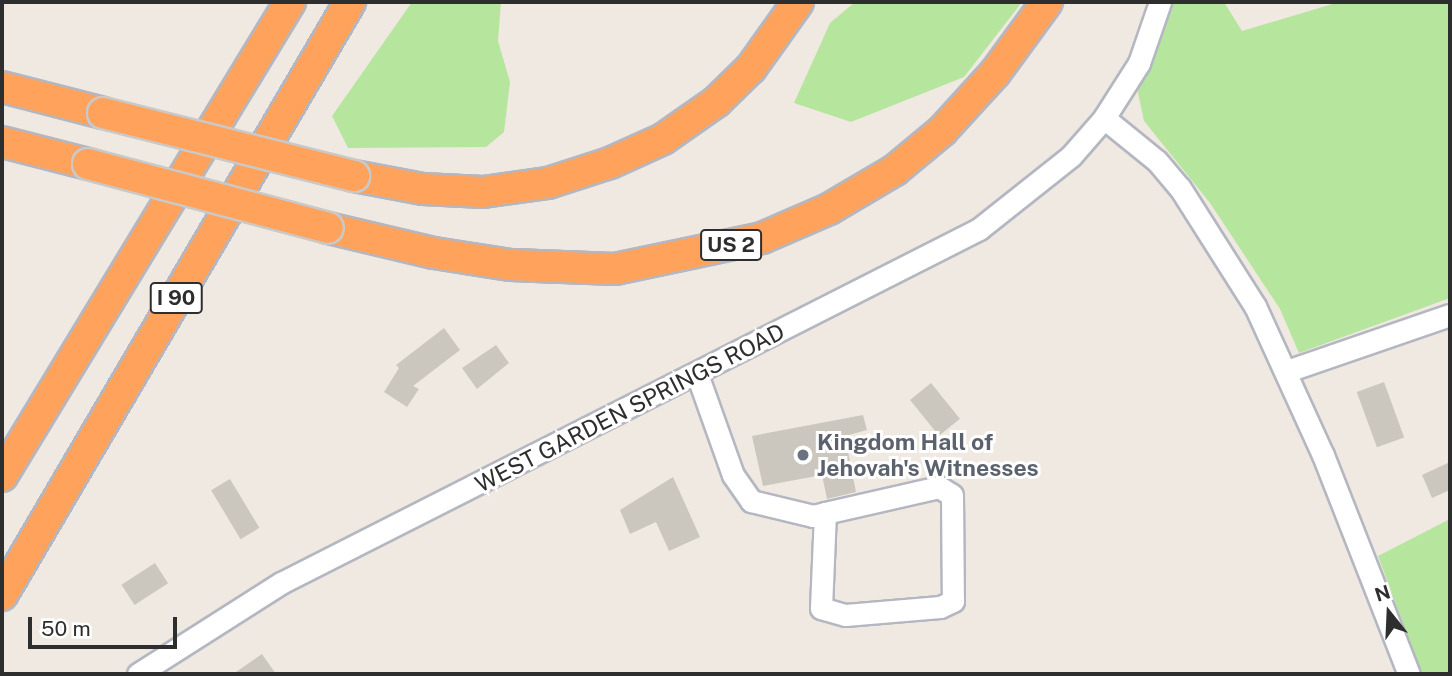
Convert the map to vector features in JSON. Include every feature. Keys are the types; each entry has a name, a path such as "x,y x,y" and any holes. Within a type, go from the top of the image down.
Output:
{"highway":[{"name":"I 90","path":"2,476 290,2"},
{"name":"I 90","path":"2,595 350,2"},
{"path":"2,87 354,176 423,189 483,192 548,183 610,163 663,139 716,102 751,68 799,2"},
{"name":"US 2","path":"2,142 433,253 511,265 615,269 762,238 829,209 895,170 942,131 995,73 1047,2"}],"street":[{"name":"WEST GARDEN SPRINGS ROAD","path":"148,671 281,583 979,229 1071,156 1104,118 1139,63 1160,2"},
{"path":"1104,118 1157,161 1202,218 1255,306 1287,371 1409,674"},
{"path":"1287,371 1450,315"},
{"path":"696,374 733,475 751,500 813,516 825,513 939,487 953,495 953,601 940,607 845,615 821,608 825,513"}],"green space":[{"path":"412,2 501,2 498,41 510,82 504,132 486,147 348,148 332,116"},
{"path":"855,2 1022,2 964,77 851,122 794,103 830,23"},
{"path":"1160,2 1224,2 1242,31 1339,2 1450,2 1450,298 1299,353 1280,309 1210,203 1144,121 1137,88"},
{"path":"1450,519 1450,674 1422,674 1378,556"}],"building":[{"path":"444,328 460,350 413,386 419,389 407,407 384,392 399,368 396,365"},
{"path":"496,345 509,363 477,389 462,368"},
{"path":"1384,382 1404,437 1377,447 1357,392"},
{"path":"931,383 960,419 939,436 910,400"},
{"name":"Kingdom Hall of Jehovah's Witnesses","path":"863,415 867,430 845,436 856,492 827,499 822,475 763,486 752,436"},
{"path":"1450,462 1450,490 1432,498 1422,475"},
{"path":"673,477 700,537 669,551 656,522 630,534 620,510"},
{"path":"230,479 259,528 240,539 211,490"},
{"path":"155,563 168,583 135,605 121,585"},
{"path":"262,654 276,674 233,674"}],"place":[{"name":"Kingdom Hall of Jehovah's Witnesses","path":"803,455"}]}
